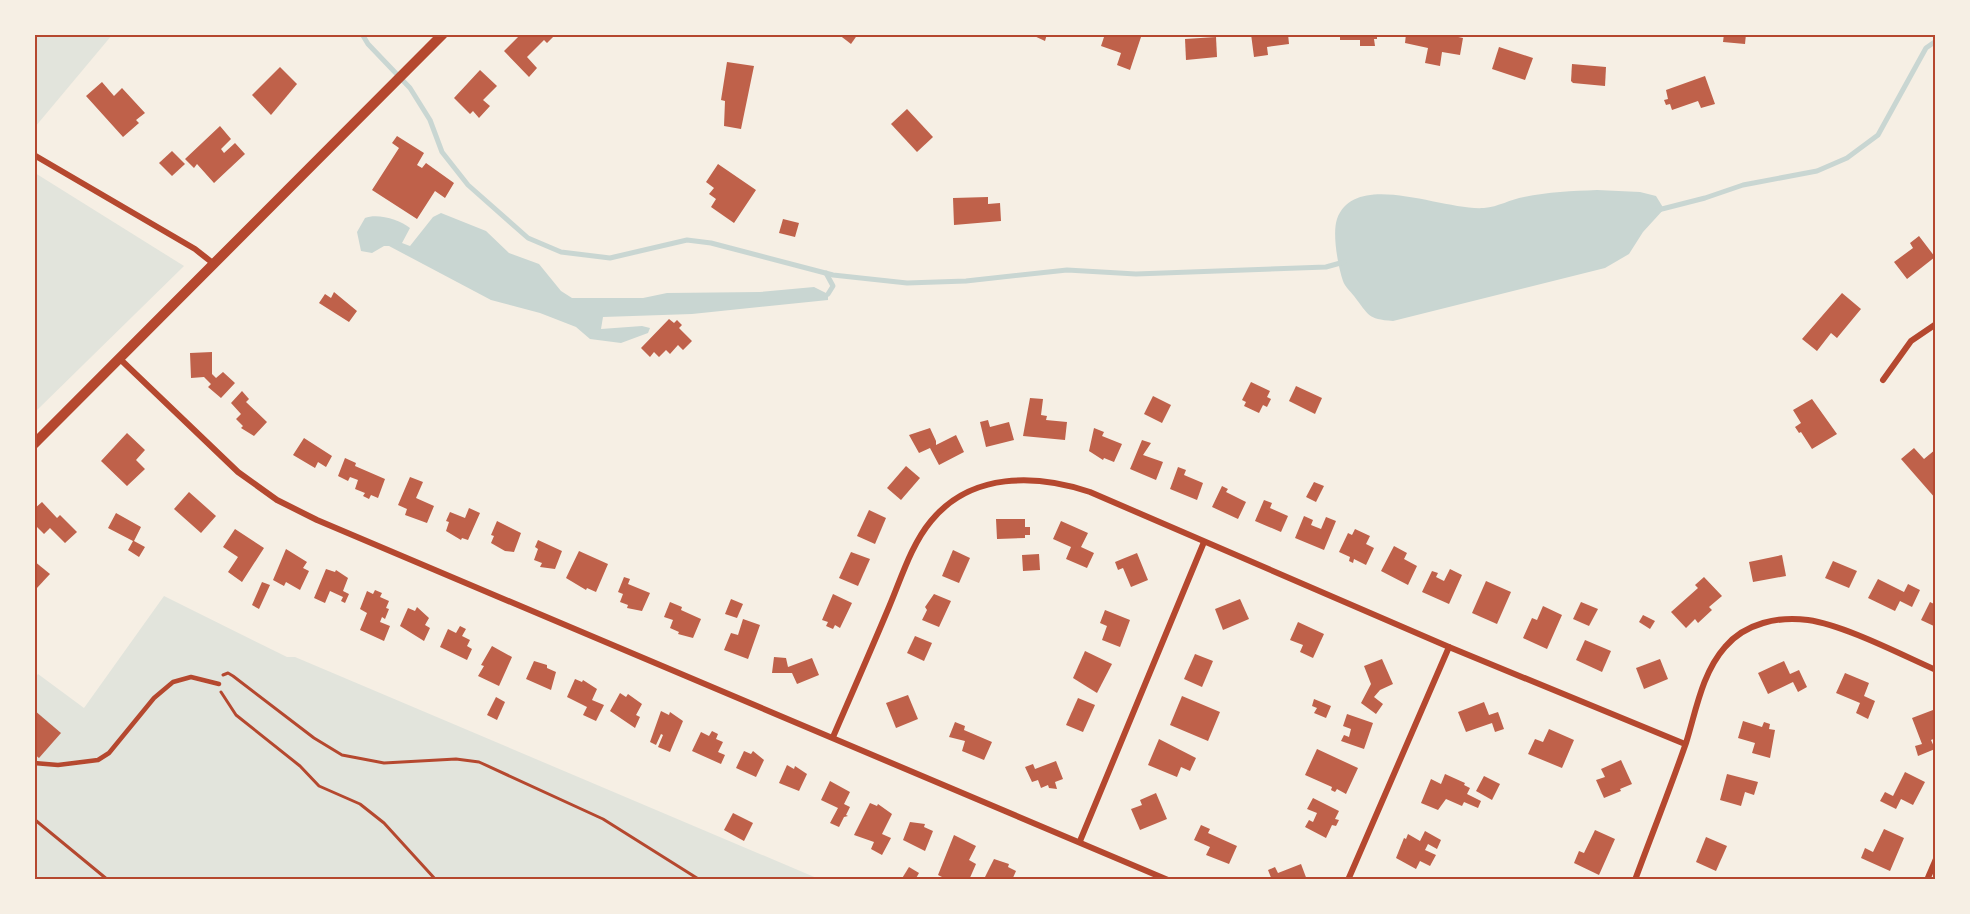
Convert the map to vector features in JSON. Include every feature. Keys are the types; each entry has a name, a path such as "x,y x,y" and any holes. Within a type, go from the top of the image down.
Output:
{"street":[{"path":"34,444 443,34"},
{"path":"34,155 195,249 214,264"},
{"path":"1883,380 1911,341 1935,324"},
{"path":"120,360 222,458 277,500 364,542 833,736 1168,879"},
{"path":"833,736 922,534 943,510 971,492 1026,478 1063,483 1449,647 1685,744"},
{"path":"1080,841 1204,542"},
{"path":"1635,879 1713,665 1725,647 1752,626 1790,619 1810,621 1935,670"},
{"path":"1348,879 1449,647"},
{"path":"1927,879 1935,859"}],"lane":[{"path":"34,763 57,765 98,760 123,738 154,698 173,682 191,678 219,684"}],"path":[{"path":"436,879 384,823 360,804 319,786 300,766 236,715 219,684 225,674 234,675 327,747 351,758 384,762 469,760 488,765 603,819 700,879"},
{"path":"34,819 108,879"}],"shaded area":[{"path":"34,35 112,35 35,127"},
{"path":"35,173 184,266 35,412"},
{"path":"1597,190 1640,192 1656,196 1664,209 1643,232 1629,254 1605,268 1393,321 1369,315 1343,281 1335,241 1337,219 1347,204 1362,197 1381,194 1484,208 1533,195"},
{"path":"441,213 486,231 509,253 539,264 561,291 572,298 643,298 667,293 760,292 814,287 828,294 828,300 692,314 603,317 601,329 642,326 650,328 648,333 621,343 590,339 576,327 540,313 491,300 389,246 384,246 372,253 361,251 357,232 365,218 382,217 406,225 410,228 402,243 410,246 433,217"},
{"path":"164,596 287,657 295,657 819,879 35,880 35,678 38,674 84,708"}],"building":[{"path":"521,34 556,34 547,43 544,40 527,57 537,68 529,77 504,51"},
{"path":"838,34 858,34 851,44"},
{"path":"1030,34 1047,34 1045,41"},
{"path":"1105,34 1141,37 1130,70 1117,65 1121,53 1101,46"},
{"path":"1251,34 1288,34 1289,44 1267,47 1268,55 1254,57"},
{"path":"1340,34 1377,34 1377,39 1374,39 1375,46 1360,46 1360,40 1340,40"},
{"path":"1406,34 1444,34 1463,38 1460,55 1442,52 1440,66 1425,63 1428,48 1405,43"},
{"path":"1724,34 1746,34 1745,44 1723,42"},
{"path":"1216,37 1217,57 1186,60 1185,39"},
{"path":"1499,47 1533,58 1525,80 1492,69"},
{"path":"727,62 754,66 741,129 724,126 725,101 721,100"},
{"path":"1572,64 1606,67 1605,86 1573,83 1571,81"},
{"path":"280,67 297,84 271,115 252,95"},
{"path":"480,70 497,86 483,100 490,106 479,118 473,111 470,114 454,98"},
{"path":"1705,76 1715,104 1701,108 1698,101 1672,110 1670,104 1666,105 1664,100 1668,99 1666,90"},
{"path":"102,82 114,96 122,88 145,113 136,120 139,123 123,137 86,96"},
{"path":"907,109 933,137 917,152 891,124"},
{"path":"220,126 231,139 221,149 224,153 235,143 245,154 214,183 197,164 194,168 185,159"},
{"path":"397,136 424,153 417,165 422,168 426,163 454,183 445,198 435,191 417,219 372,190 399,148 392,143"},
{"path":"172,151 185,164 172,176 159,163"},
{"path":"718,164 756,190 734,223 711,207 716,199 709,194 714,188 706,182"},
{"path":"988,197 988,204 1000,203 1001,221 954,225 953,198"},
{"path":"783,219 799,223 795,237 779,233"},
{"path":"1919,236 1935,257 1907,279 1894,262 1913,248 1910,243"},
{"path":"334,292 357,311 349,322 319,303 325,294 331,298"},
{"path":"1842,293 1861,309 1837,338 1831,333 1817,351 1802,339"},
{"path":"669,319 674,323 677,320 682,325 679,328 692,341 683,350 678,345 670,354 666,350 659,357 654,352 650,357 641,348"},
{"path":"212,352 212,374 216,378 223,372 235,383 221,398 208,387 211,384 204,377 191,378 190,353"},
{"path":"1251,382 1270,391 1267,397 1271,399 1267,407 1263,405 1259,413 1244,406 1246,402 1242,400"},
{"path":"1296,386 1322,398 1315,414 1289,401"},
{"path":"242,391 249,399 246,402 267,422 254,436 241,428 243,426 236,419 241,414 231,403"},
{"path":"1153,396 1171,405 1162,423 1144,414"},
{"path":"1030,398 1043,399 1041,415 1047,416 1046,420 1067,422 1065,440 1023,436"},
{"path":"1812,399 1837,434 1812,449 1795,427 1801,423 1793,410"},
{"path":"988,420 990,427 1009,422 1014,440 986,447 980,422"},
{"path":"930,428 936,445 956,435 964,452 939,465 930,448 919,453 909,435"},
{"path":"1094,428 1104,432 1102,436 1122,444 1114,462 1104,458 1103,460 1089,451"},
{"path":"127,433 145,450 136,460 145,469 127,486 101,461"},
{"path":"304,438 332,456 326,467 318,462 315,468 293,455"},
{"path":"1142,440 1151,443 1143,455 1163,462 1156,480 1130,469"},
{"path":"1914,448 1924,459 1936,449 1936,499 1901,459"},
{"path":"345,458 356,463 355,466 385,479 378,498 371,495 369,499 363,496 365,493 355,489 358,480 350,477 348,481 338,476"},
{"path":"906,466 920,478 901,500 887,488"},
{"path":"1178,467 1186,470 1184,475 1203,483 1197,500 1170,489"},
{"path":"410,477 423,482 416,498 434,506 427,523 405,515 407,509 398,505"},
{"path":"1314,482 1324,486 1316,502 1306,497"},
{"path":"1222,486 1228,489 1226,492 1246,502 1238,519 1212,507"},
{"path":"189,492 216,516 201,533 174,509"},
{"path":"1264,500 1272,503 1270,508 1288,516 1281,532 1255,521"},
{"path":"42,502 57,518 60,515 77,532 65,543 50,528 44,534 36,526 34,528 34,509"},
{"path":"469,508 480,513 468,540 462,538 461,540 446,531 449,522 446,521 450,512 465,518"},
{"path":"869,510 886,518 875,544 857,536"},
{"path":"116,513 141,527 134,541 145,547 139,557 128,550 133,541 108,528"},
{"path":"1304,516 1313,520 1311,525 1321,529 1326,517 1336,521 1324,550 1295,538"},
{"path":"996,519 1025,519 1025,527 1030,527 1030,535 1025,535 1025,538 997,539"},
{"path":"497,521 521,533 514,552 505,551 491,543 494,536 491,535"},
{"path":"1061,521 1088,533 1081,547 1094,553 1087,568 1066,559 1071,547 1053,539"},
{"path":"235,529 264,548 242,582 228,572 238,557 223,547"},
{"path":"1355,529 1370,536 1366,544 1374,548 1366,565 1354,559 1353,563 1349,561 1350,557 1339,552 1348,533 1352,535"},
{"path":"538,540 562,551 555,569 540,567 542,563 534,560"},
{"path":"1394,546 1407,553 1404,559 1417,566 1408,585 1381,571"},
{"path":"286,549 307,562 303,568 309,571 300,590 286,582 284,586 273,580"},
{"path":"953,550 970,558 959,583 942,576"},
{"path":"579,551 608,564 596,592 587,588 586,590 566,578"},
{"path":"851,552 870,559 858,586 839,578"},
{"path":"1137,553 1148,580 1131,587 1123,568 1118,570 1115,562"},
{"path":"1039,554 1040,570 1023,571 1022,555"},
{"path":"1782,555 1786,576 1753,582 1749,562"},
{"path":"34,561 50,574 36,589 34,587"},
{"path":"1833,561 1857,571 1849,588 1825,578"},
{"path":"326,569 335,572 336,570 348,578 343,591 349,594 345,603 341,601 343,597 330,591 325,603 314,598"},
{"path":"1450,569 1462,575 1449,604 1422,592 1432,571 1438,573 1436,577 1444,581"},
{"path":"624,577 630,579 628,584 650,593 642,611 627,608 628,605 620,602 623,594 618,592"},
{"path":"1704,577 1722,596 1709,607 1712,610 1698,623 1695,619 1686,628 1671,612 1698,588 1695,585"},
{"path":"1878,579 1904,592 1908,584 1920,590 1912,607 1900,601 1895,611 1868,598"},
{"path":"1486,581 1511,592 1497,624 1472,613"},
{"path":"262,582 270,585 259,609 252,605"},
{"path":"375,590 382,593 380,597 389,601 385,619 382,617 380,622 390,626 384,641 360,630 367,613 360,609 367,591 373,594"},
{"path":"833,594 852,603 840,628 835,625 833,629 826,626 828,622 822,620"},
{"path":"934,594 951,601 939,627 922,620 927,610 925,607"},
{"path":"731,599 743,604 737,618 725,614"},
{"path":"1240,599 1249,619 1223,630 1215,609"},
{"path":"670,602 701,619 693,638 678,634 679,632 670,628 673,620 664,617"},
{"path":"1581,602 1598,609 1589,626 1573,619"},
{"path":"1930,602 1936,605 1936,627 1921,620"},
{"path":"1543,606 1562,615 1547,649 1523,638 1532,618 1537,620"},
{"path":"417,607 429,618 425,625 430,628 424,641 400,626 408,608 415,611"},
{"path":"1105,610 1130,620 1120,647 1102,640 1107,626 1100,623"},
{"path":"1643,615 1655,621 1650,629 1639,622"},
{"path":"743,619 760,625 748,659 724,650 731,633 738,635"},
{"path":"1298,622 1324,634 1313,658 1300,652 1303,645 1290,640"},
{"path":"460,626 466,629 462,636 470,640 467,646 472,649 467,660 440,647 448,629 456,633"},
{"path":"915,636 932,643 924,661 907,653"},
{"path":"1585,640 1611,651 1602,672 1576,660"},
{"path":"492,646 512,657 499,686 478,676 484,666 481,665"},
{"path":"1085,651 1112,664 1097,693 1073,678"},
{"path":"1195,654 1213,661 1202,687 1184,679"},
{"path":"774,657 786,658 788,667 812,658 819,675 797,684 792,673 772,673"},
{"path":"1382,659 1393,684 1380,690 1374,697 1383,704 1376,714 1361,703 1371,684 1364,666"},
{"path":"1660,659 1668,679 1644,689 1636,668"},
{"path":"534,661 547,665 547,668 556,672 551,690 526,679"},
{"path":"1784,661 1790,674 1799,670 1807,687 1798,692 1793,682 1768,694 1758,673"},
{"path":"1845,673 1869,683 1864,696 1875,701 1868,719 1856,713 1860,703 1836,693"},
{"path":"575,679 582,682 583,680 597,689 592,700 604,705 596,721 583,715 587,707 567,697"},
{"path":"620,693 626,697 628,694 642,704 636,715 640,717 635,728 610,711"},
{"path":"908,695 918,719 896,728 886,703"},
{"path":"1182,696 1220,712 1208,741 1170,725"},
{"path":"496,697 505,702 497,720 487,715"},
{"path":"1078,698 1095,705 1083,732 1066,725"},
{"path":"1314,699 1331,706 1326,718 1314,713 1317,708 1312,706"},
{"path":"1484,702 1489,715 1498,712 1504,729 1495,732 1492,723 1466,732 1458,712"},
{"path":"34,710 61,733 39,758 34,754"},
{"path":"1933,710 1936,738 1931,740 1935,749 1918,756 1915,746 1922,744 1912,718"},
{"path":"661,711 669,715 670,712 683,721 670,752 658,747 663,735 661,734 656,745 650,742"},
{"path":"1347,714 1373,723 1364,749 1341,741 1344,735 1349,737 1351,729 1343,726"},
{"path":"1743,721 1762,727 1764,722 1770,724 1769,729 1775,730 1770,758 1752,753 1755,743 1738,738"},
{"path":"955,722 965,726 964,730 992,742 984,760 962,751 965,741 949,737"},
{"path":"1549,729 1574,740 1562,768 1528,754 1535,739 1543,742"},
{"path":"712,731 718,734 716,739 723,742 718,752 725,755 721,764 692,751 701,732 709,736"},
{"path":"1159,739 1196,758 1190,771 1181,767 1177,777 1148,765"},
{"path":"1317,749 1358,768 1346,794 1337,789 1335,792 1331,790 1332,787 1305,775"},
{"path":"744,751 751,754 753,751 764,760 756,777 736,768"},
{"path":"1621,760 1632,784 1604,798 1596,780 1605,777 1601,769"},
{"path":"1056,761 1063,779 1055,782 1057,789 1049,788 1048,785 1041,788 1038,780 1032,782 1025,767 1033,764 1035,769"},
{"path":"787,765 794,769 795,766 807,774 799,791 779,783"},
{"path":"1905,772 1925,782 1913,805 1901,799 1896,809 1880,801 1885,792 1893,796"},
{"path":"1445,774 1465,783 1464,785 1470,788 1467,794 1481,801 1478,808 1464,802 1462,806 1446,799 1438,810 1421,803 1431,779 1441,784"},
{"path":"1727,774 1758,782 1754,795 1745,792 1741,806 1720,800"},
{"path":"1484,776 1500,784 1492,800 1476,791"},
{"path":"830,781 850,792 844,804 850,807 846,815 848,816 844,817 839,827 830,823 838,808 821,800"},
{"path":"1156,793 1167,819 1140,830 1131,809 1142,805 1140,800"},
{"path":"1313,798 1339,811 1335,819 1339,820 1336,826 1332,825 1326,838 1305,827 1309,820 1313,822 1317,813 1307,809"},
{"path":"870,803 877,806 878,804 892,814 882,834 891,838 882,855 871,849 874,842 854,835"},
{"path":"733,813 753,823 744,841 724,830"},
{"path":"910,822 925,824 924,827 933,831 925,851 903,840"},
{"path":"1201,825 1210,829 1208,833 1237,846 1229,864 1206,855 1210,847 1194,840"},
{"path":"1884,829 1904,838 1890,871 1861,858 1865,848 1873,852"},
{"path":"1595,830 1615,839 1599,875 1574,863 1579,851 1584,853"},
{"path":"1425,831 1441,840 1437,849 1428,844 1425,850 1436,855 1430,866 1420,861 1416,869 1396,858 1408,834 1420,841"},
{"path":"954,835 976,846 969,860 976,864 969,880 948,880 938,875"},
{"path":"1706,837 1727,846 1716,871 1696,862"},
{"path":"994,859 1009,864 1008,867 1016,871 1012,880 990,880 985,877"},
{"path":"1301,864 1307,880 1272,880 1268,870 1275,867 1278,873"},
{"path":"909,867 919,873 915,880 901,880"}],"waterway":[{"path":"362,34 368,44 410,88 430,120 442,152 468,185 528,238 561,252 610,258 687,240 711,243 833,275 907,283 966,281 1067,270 1136,274 1326,267 1344,262"},
{"path":"1658,210 1743,185 1817,171 1847,158 1878,135 1926,48 1936,41"},
{"path":"826,273 833,286 828,294"}]}
